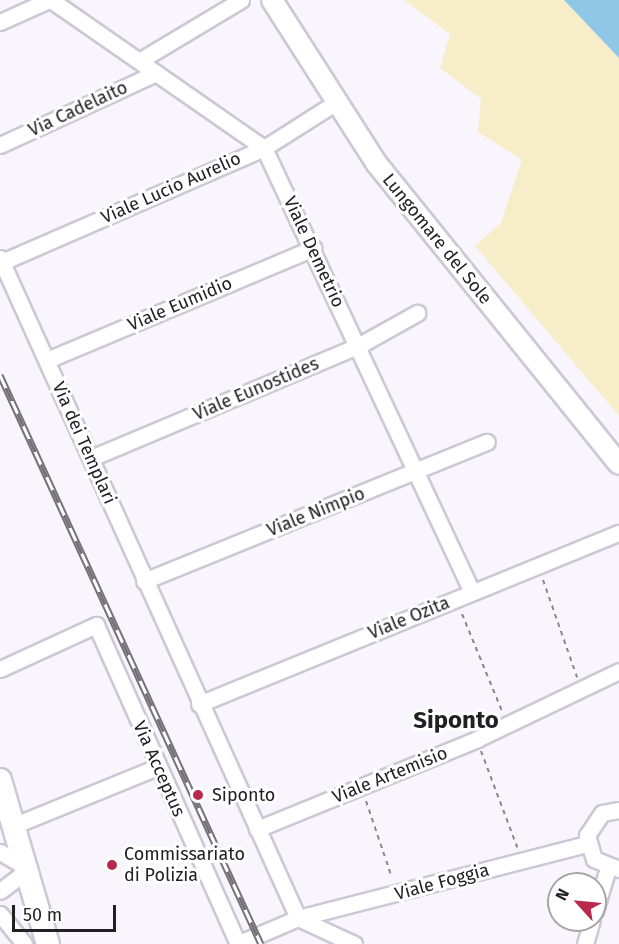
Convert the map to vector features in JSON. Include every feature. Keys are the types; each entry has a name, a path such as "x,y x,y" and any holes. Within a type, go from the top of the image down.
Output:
{"main road":[{"path":"1,786 29,869 48,944"},
{"path":"42,918 55,944"}],"street":[{"path":"0,22 50,0"},
{"name":"Viale Demetrio","path":"50,0 264,148 313,248 472,592"},
{"name":"Via Cadelaito","path":"139,61 241,0"},
{"name":"Lungomare del Sole","path":"272,0 335,103 377,164 619,465"},
{"name":"Via Cadelaito","path":"0,145 156,73"},
{"name":"Viale Lucio Aurelio","path":"1,260 264,148 335,103"},
{"name":"Viale Eumidio","path":"47,360 313,248"},
{"name":"Via dei Templari","path":"1,260 91,458 165,629 298,918"},
{"name":"Viale Eunostides","path":"91,458 358,346 417,313"},
{"name":"Viale Nimpio","path":"144,580 487,442"},
{"name":"Viale Ozita","path":"199,704 619,533"},
{"name":"Via Acceptus","path":"0,669 96,626 238,944"},
{"name":"Viale Artemisio","path":"257,829 477,739 582,691 619,670"},
{"path":"15,825 157,767"},
{"path":"607,882 613,868 594,859 586,844 595,819 619,810"},
{"name":"Viale Foggia","path":"238,944 256,934 298,918 398,895 586,844"},
{"path":"0,852 29,869 0,891"},
{"path":"0,914 24,944"},
{"path":"298,918 354,944"}],"path":[{"path":"538,566 582,691"},
{"path":"456,599 508,725"},
{"path":"477,739 522,861"},
{"path":"361,788 398,895"}],"sand":[{"path":"404,0 564,0 619,58 619,416 475,246 501,223 522,160 478,132 481,99 440,68 450,34"}],"water":[{"path":"564,0 619,0 619,58"}],"railway":[{"path":"0,375 261,944"}],"place":[{"name":"Siponto","path":"198,795"},
{"name":"Commissariato di Polizia","path":"112,865"}],"district":[{"name":"Siponto","path":"456,721"}]}
